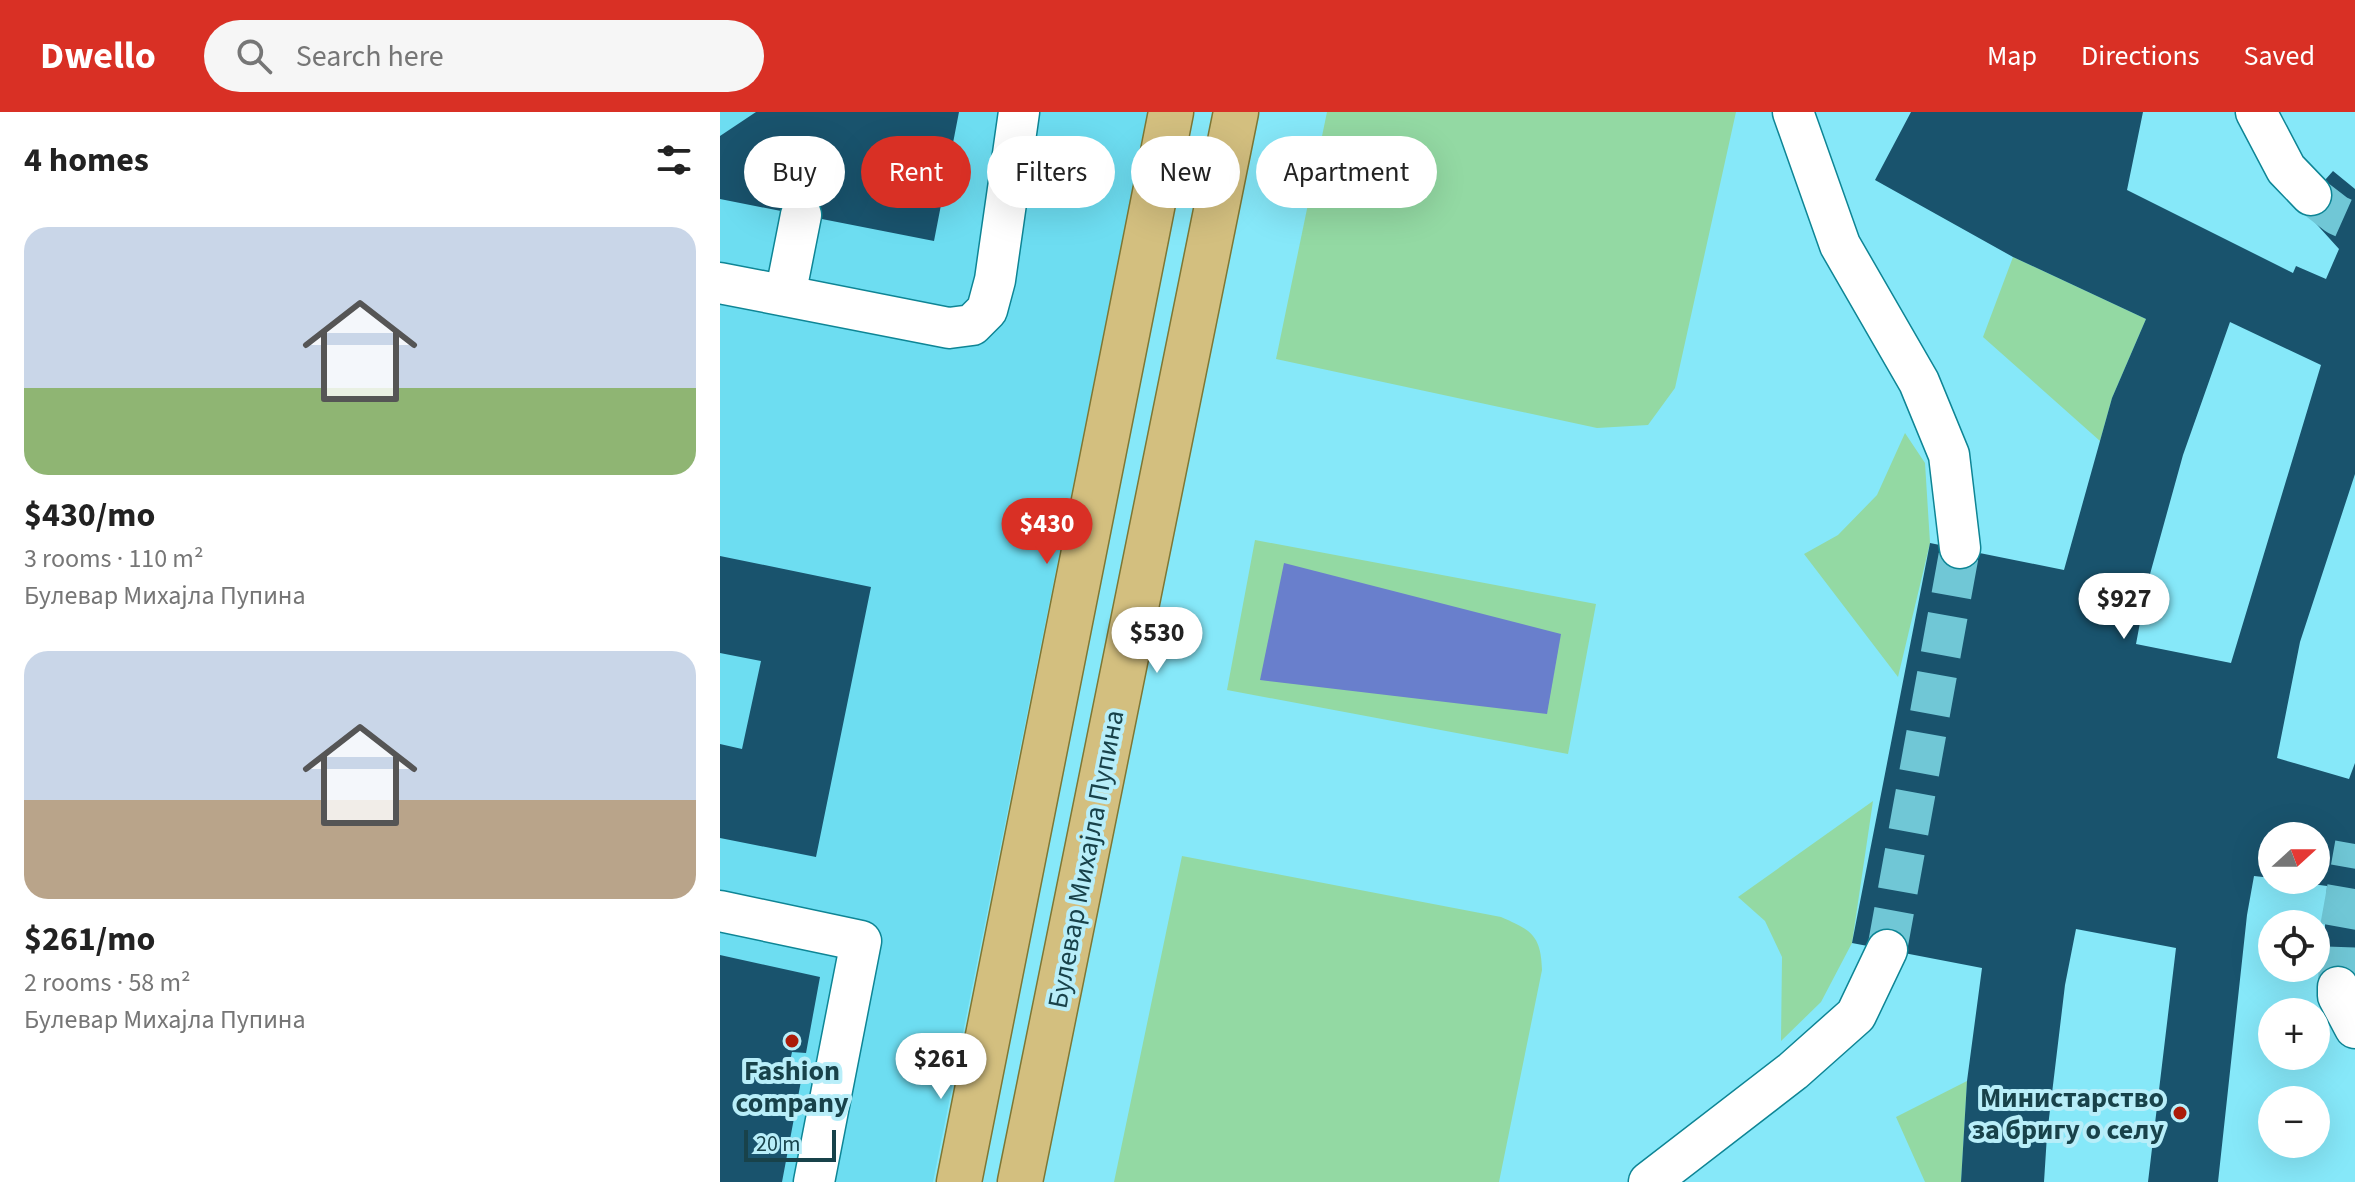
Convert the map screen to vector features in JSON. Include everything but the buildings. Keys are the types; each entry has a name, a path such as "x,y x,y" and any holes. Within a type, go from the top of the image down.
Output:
{"main road":[{"path":"959,1182 1171,112"},
{"name":"Булевар Михајла Пупина","path":"1020,1182 1236,112"},
{"path":"1078,585 1138,596"}],"lane":[{"path":"720,283 949,328 972,325 987,310 995,280 1019,112"},
{"path":"1793,112 1840,245 1919,382 1949,455 1960,548"},
{"path":"2256,112 2286,169 2311,195"},
{"path":"785,296 801,215"},
{"path":"720,911 861,941 814,1182"},
{"path":"1649,1182 1793,1071 1856,1015 1887,950"},
{"path":"2338,987 2338,996 2355,1028"}],"shaded area":[{"path":"720,112 1148,112 1143,136 1131,136 1131,197 933,1182 720,1182"},
{"path":"1284,563 1561,634 1547,714 1260,680"}],"green space":[{"path":"1327,112 1736,112 1675,388 1648,425 1597,428 1276,359 1307,208 1437,208 1437,136 1322,136"},
{"path":"2013,257 2146,319 2112,398 2100,441 1983,337"},
{"path":"1905,433 1925,463 1930,543 1898,677 1804,554 1838,535 1877,495"},
{"path":"1255,540 1596,604 1568,754 1227,690"},
{"path":"1873,801 1852,943 1821,1002 1781,1041 1782,957 1765,921 1738,897"},
{"path":"1182,856 1501,917 1532,935 1539,949 1542,970 1499,1182 1114,1182"},
{"path":"1967,1081 1961,1182 1925,1182 1896,1117"}],"tunnel":[{"path":"2311,195 2337,215 2355,223"},
{"path":"1887,950 1960,548"},
{"path":"2338,987 2340,928 2355,844"}],"place":[{"name":"Fashion company","path":"792,1041"},
{"name":"Министарство за бригу о селу","path":"2180,1113"}]}
